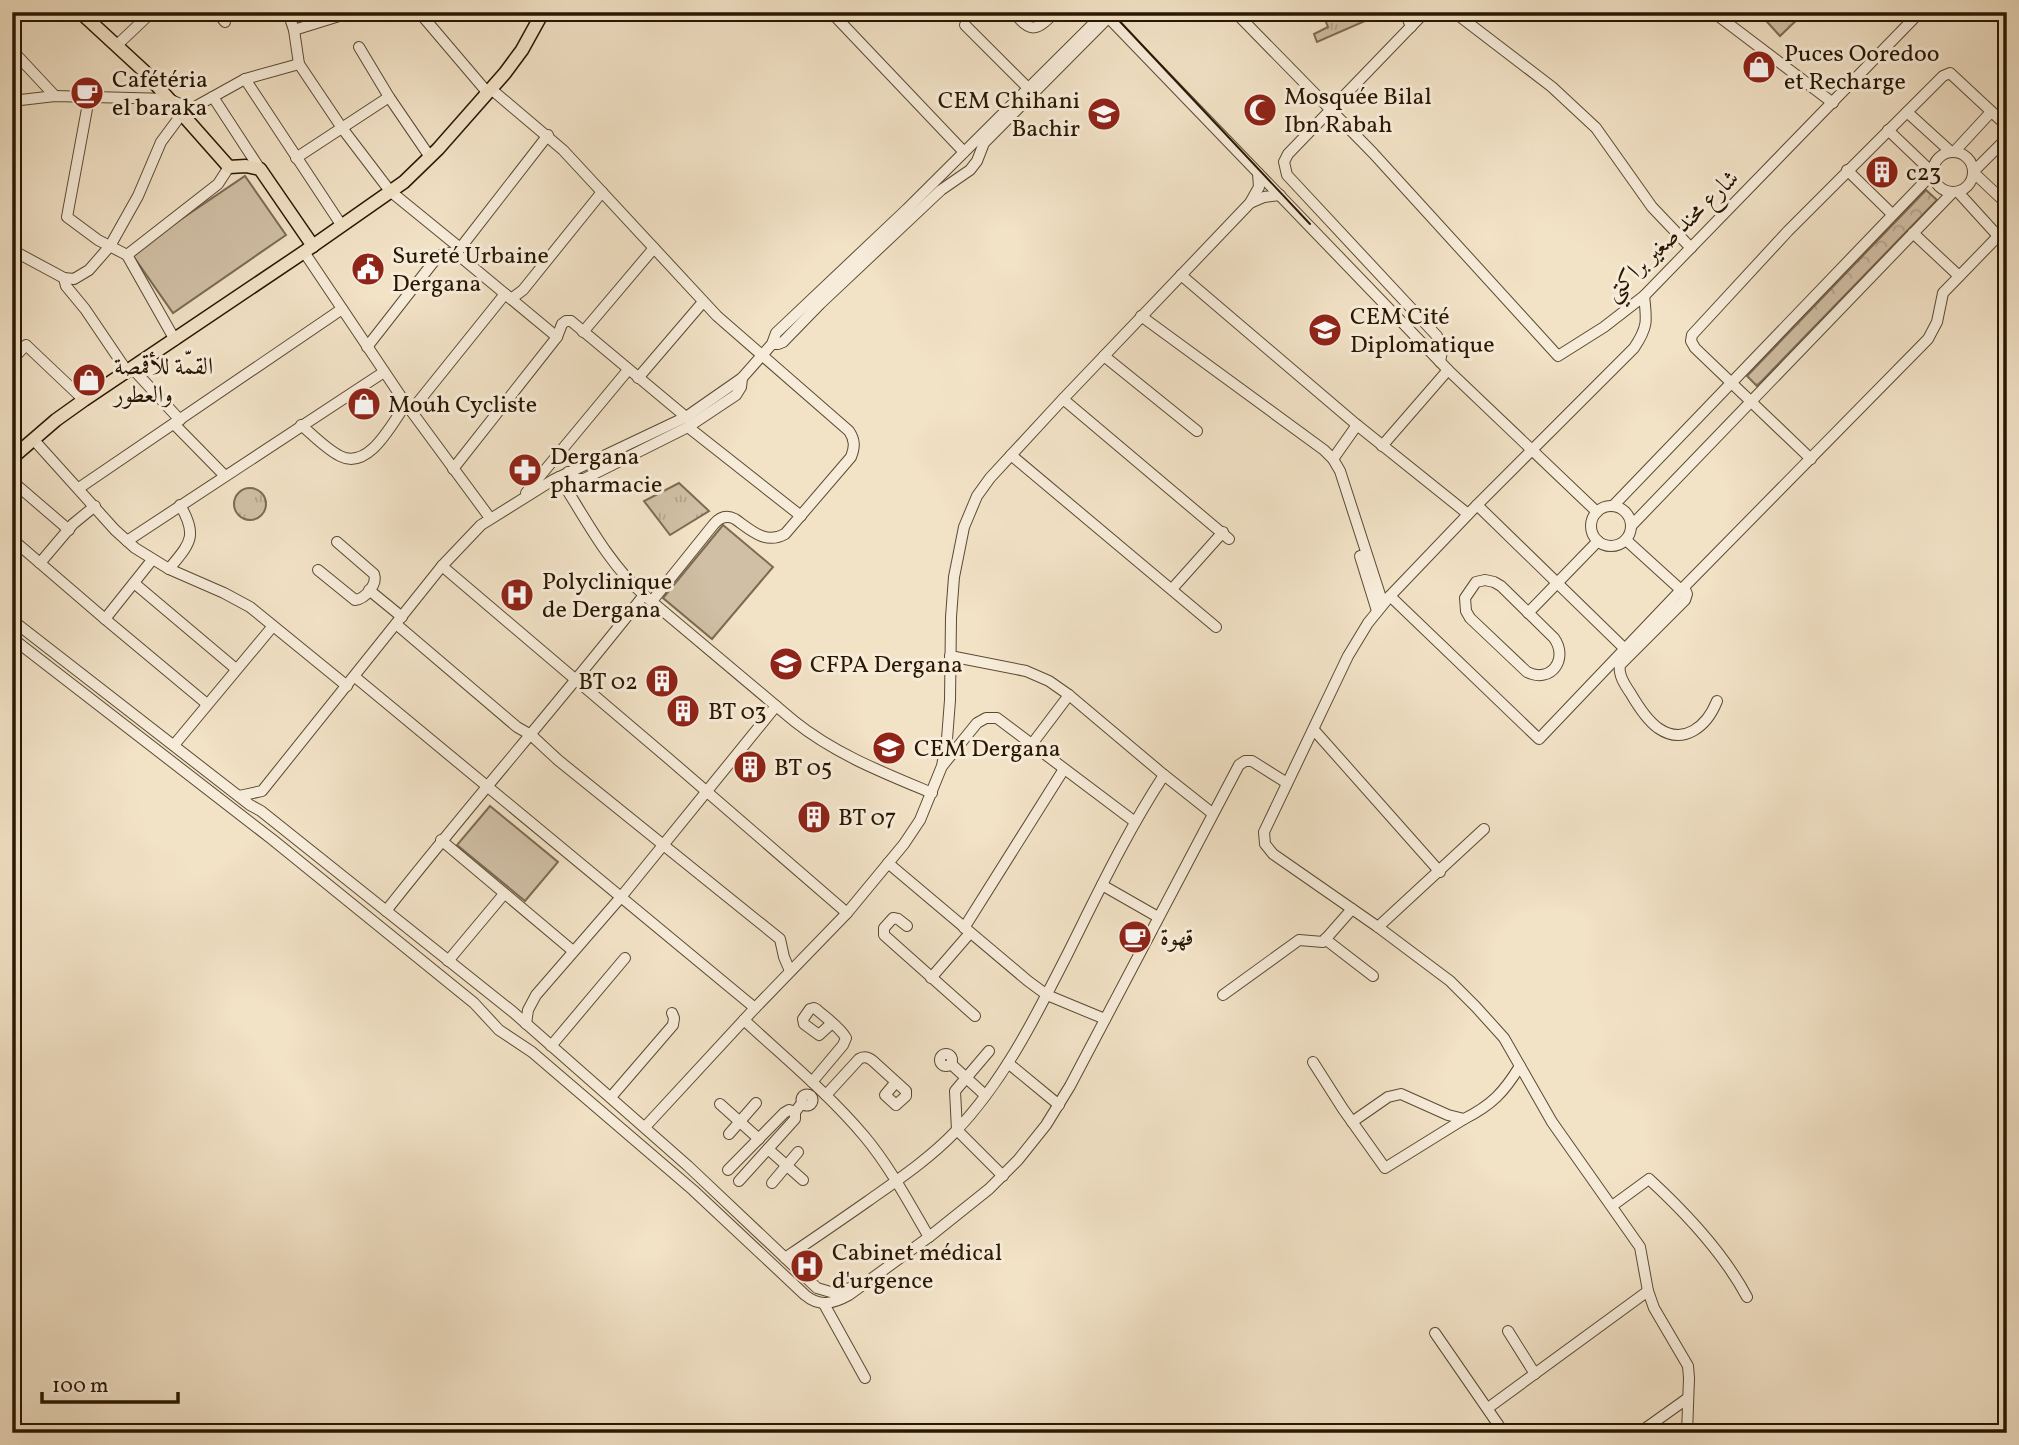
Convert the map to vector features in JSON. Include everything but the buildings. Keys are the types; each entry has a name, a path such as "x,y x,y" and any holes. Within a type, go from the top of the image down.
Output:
{"main road":[{"path":"80,12 144,71 229,167 260,169 308,249"},
{"path":"12,458 84,400 390,191 430,157 489,90 517,56 537,16"}],"street":[{"path":"116,46 152,12"},
{"path":"217,12 225,22"},
{"path":"288,12 294,30 299,64 342,128 390,191 508,297 557,337"},
{"path":"294,30 352,12"},
{"path":"386,911 441,840 714,524 721,518 735,519 757,534 771,539 785,534 852,457 854,443 849,431 703,302 548,135 489,90 419,12"},
{"path":"831,12 965,151"},
{"path":"1014,12 1026,27 1032,29 1056,12"},
{"path":"1235,12 1332,110"},
{"path":"1405,12 1411,27"},
{"path":"1382,446 1444,366 1437,336 1285,171 1284,162 1288,154 1425,12"},
{"path":"1454,12 1552,87 1596,128 1652,207 1691,248"},
{"path":"1713,12 1833,103"},
{"name":"شارع محند صغير براكتي","path":"1332,110 1558,356 1604,327 1644,296 1920,12"},
{"path":"772,344 783,342 941,190 972,168 985,143 1105,14 1444,366 1597,512"},
{"path":"965,26 1031,91"},
{"path":"359,47 430,157"},
{"path":"12,50 55,96"},
{"path":"12,223 15,209 14,101 55,96 169,99 191,109 245,79 299,64"},
{"path":"1811,458 1695,348 1691,341 1692,335 1847,170 1943,76 1950,73 2007,127"},
{"path":"245,79 342,226"},
{"path":"261,811 262,791 442,566 473,532 490,518 564,475 687,422 742,378 772,344 776,333 1031,91"},
{"path":"213,97 260,169"},
{"path":"296,158 389,97"},
{"path":"89,98 67,217 98,240 127,255 174,340"},
{"path":"1907,112 1952,152 1968,159 1973,172 2007,204"},
{"path":"1991,112 1952,152 1939,158 1933,173 1939,187 1955,192 1998,236"},
{"path":"12,250 64,278 74,279 89,270 110,246 138,196 161,142 181,115"},
{"path":"1888,130 1933,173"},
{"path":"367,347 438,257 458,251 548,135"},
{"path":"1632,525 1913,233 1955,192 1970,184 1973,172 2007,138"},
{"path":"965,151 975,149 979,155"},
{"path":"965,151 963,163 972,168"},
{"path":"127,255 218,184 229,167"},
{"path":"1847,170 1892,214"},
{"path":"645,1127 847,913 913,832 942,766 950,713 953,591 964,527 977,496 990,478 1063,399 1250,203 1259,187 1258,173"},
{"path":"1613,506 1933,173"},
{"path":"301,425 337,455 348,459 359,458 370,452 508,297 523,290 602,192"},
{"path":"1250,203 1264,197 1280,195"},
{"path":"1360,556 1383,603 1539,739 1928,339 1937,322 1943,293 2007,227"},
{"path":"1913,233 1959,276"},
{"path":"583,332 654,248"},
{"path":"308,249 367,347 490,518"},
{"path":"1346,264 1359,252"},
{"path":"1181,275 1382,446 1468,514"},
{"path":"64,278 66,286 129,370 225,476"},
{"path":"1644,296 1647,318 1644,333 1634,348 1468,514 1383,603 1359,635 1264,831 1265,844 1273,854 1450,981 1504,1038 1552,1122 1640,1247 1654,1308 1688,1366 1687,1433"},
{"path":"638,378 703,302"},
{"path":"79,488 342,309"},
{"path":"1141,316 1334,459 1383,603"},
{"path":"453,469 557,337 562,324 571,321 801,516"},
{"path":"12,360 26,345 84,400"},
{"path":"1104,356 1197,431"},
{"path":"521,499 628,370"},
{"path":"127,541 384,372"},
{"path":"1063,399 1226,536 1172,589"},
{"path":"1334,459 1357,425"},
{"path":"33,439 127,541 169,569 237,599 346,686"},
{"path":"1011,456 1216,627"},
{"path":"564,475 613,562 648,598 806,731 831,747 932,793"},
{"path":"12,481 69,530"},
{"path":"169,569 190,540 190,531 180,505"},
{"path":"1477,505 1625,649"},
{"path":"40,563 94,506"},
{"path":"1613,506 1627,513 1632,525 1626,540 1610,547 1598,541 1591,530 1593,517 1597,512 1613,506"},
{"path":"12,539 207,704"},
{"path":"1626,540 1687,594 1685,600 1620,664 1619,673 1646,715 1659,729 1667,733 1681,735 1695,732 1717,701"},
{"path":"1528,613 1598,541"},
{"path":"318,570 355,600 361,599 376,581 374,574 337,542"},
{"path":"105,619 152,560"},
{"path":"442,566 847,913"},
{"path":"1476,582 1494,582 1528,613 1554,638 1560,649 1559,662 1546,674 1527,672 1470,618 1466,611 1465,598 1476,582"},
{"path":"134,583 236,669"},
{"path":"369,590 399,621 517,727 531,735 558,760 780,939 790,971"},
{"path":"12,620 261,811 525,1022 645,1127 822,1291 840,1292 866,1282"},
{"path":"174,745 274,626"},
{"path":"12,638 329,885 479,1007 494,1025 532,1052 693,1190 810,1299 824,1304 849,1295 929,1237 1003,1176 1032,1143 1059,1105 1238,765 1252,761 1287,783"},
{"path":"950,656 1026,671 1049,681 1212,813"},
{"path":"355,677 755,1008"},
{"path":"1032,744 1069,695"},
{"path":"510,1038 520,1032 534,998 621,897 776,706"},
{"path":"942,766 977,723 986,718 997,718 1135,822"},
{"path":"1314,730 1440,872"},
{"path":"931,978 967,931 1064,769"},
{"path":"785,1258 925,1160 957,1130 985,1095 1008,1063 1047,995 1135,822 1164,775"},
{"path":"239,796 262,791"},
{"path":"1378,927 1484,830"},
{"path":"441,840 573,951"},
{"path":"888,863 1047,995 1105,1019"},
{"path":"1102,885 1158,917"},
{"path":"448,961 504,894"},
{"path":"1223,995 1299,940 1323,942 1352,909"},
{"path":"907,926 893,918 884,928 884,935 975,1016"},
{"path":"1325,939 1373,976"},
{"path":"551,1046 625,958"},
{"path":"494,1025 500,1014 508,1008"},
{"path":"611,1097 673,1025 675,1020 672,1013"},
{"path":"744,1020 866,1138 929,1237"},
{"path":"728,1170 785,1112 811,1104 846,1041 844,1034 832,1023"},
{"path":"989,1051 954,1094 957,1130 1003,1176"},
{"path":"817,1090 864,1057 871,1059 896,1082"},
{"path":"1313,1062 1385,1168 1495,1101 1520,1066"},
{"path":"1008,1063 1059,1105"},
{"path":"951,1064 985,1095"},
{"path":"1352,1122 1388,1097 1401,1094 1448,1115 1464,1119"},
{"path":"720,1104 759,1139"},
{"path":"729,1134 756,1104"},
{"path":"739,1181 794,1119 798,1107"},
{"path":"768,1149 803,1180"},
{"path":"772,1183 799,1152"},
{"path":"1612,1206 1649,1179 1684,1211 1737,1277 1747,1297"},
{"path":"1488,1408 1648,1291"},
{"path":"824,1304 865,1378"},
{"path":"1508,1331 1535,1374"},
{"path":"1436,1333 1504,1433"},
{"path":"1639,1433 1688,1398"}],"green space":[{"path":"1322,12 1361,12 1365,21 1317,42 1314,34 1328,27"},
{"path":"1758,12 1805,12 1780,36"},
{"path":"245,176 286,235 173,313 131,253"},
{"path":"1926,190 1937,200 1757,386 1747,376"},
{"path":"679,483 709,511 670,535 644,501"},
{"path":"250,488 261,493 266,504 261,515 250,520 239,515 234,504 239,493"},
{"path":"723,525 773,567 712,639 663,598"},
{"path":"490,806 558,862 525,901 457,845"}],"tram line":[{"path":"1111,12 1310,224"}],"place":[{"name":"Puces Ooredoo et Recharge","path":"1759,67"},
{"name":"Cafétéria el baraka","path":"87,93"},
{"name":"Mosquée Bilal Ibn Rabah","path":"1260,110"},
{"name":"CEM Chihani Bachir","path":"1104,114"},
{"name":"c23","path":"1882,172"},
{"name":"Sureté Urbaine Dergana","path":"368,269"},
{"name":"CEM Cité Diplomatique","path":"1325,330"},
{"name":"القمّة للأقمصة والعطور","path":"89,380"},
{"name":"Mouh Cycliste","path":"364,404"},
{"name":"Dergana pharmacie","path":"525,470"},
{"name":"Polyclinique de Dergana","path":"517,595"},
{"name":"CFPA Dergana","path":"786,664"},
{"name":"BT 02","path":"662,681"},
{"name":"BT 03","path":"683,711"},
{"name":"CEM Dergana","path":"889,748"},
{"name":"BT 05","path":"750,767"},
{"name":"BT 07","path":"814,817"},
{"name":"قهوة","path":"1135,937"},
{"name":"Cabinet médical d'urgence","path":"807,1266"}]}
